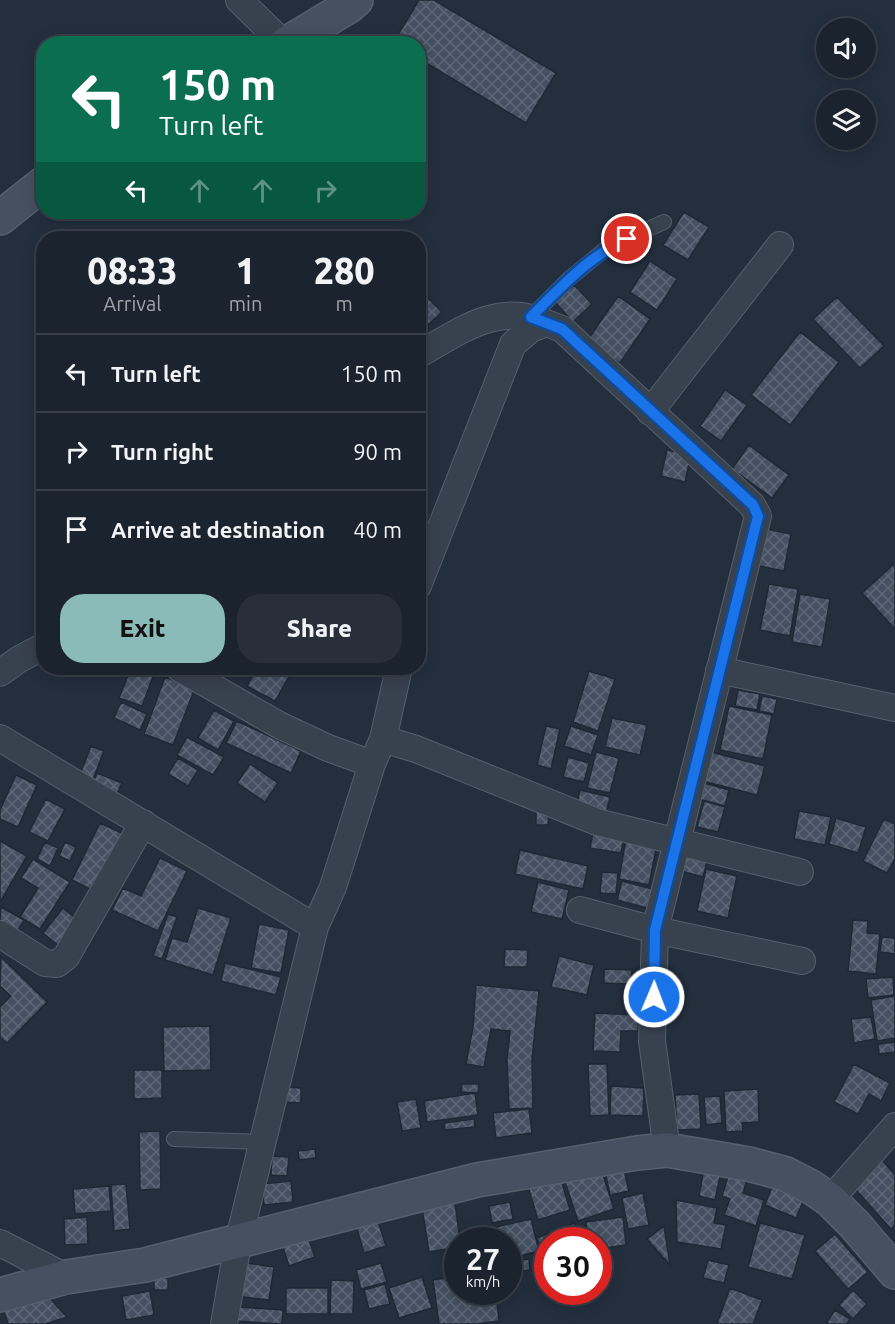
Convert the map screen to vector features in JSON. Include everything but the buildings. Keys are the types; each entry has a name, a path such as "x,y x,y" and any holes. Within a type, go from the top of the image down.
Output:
{"street":[{"path":"239,0 277,36"},
{"path":"298,36 351,2"},
{"path":"0,218 36,189"},
{"path":"650,412 780,245"},
{"path":"426,351 487,318 518,314 562,329 753,505 758,516 655,930 652,1041 667,1150"},
{"path":"426,566 513,344 539,320"},
{"path":"0,673 36,650"},
{"path":"719,670 895,708"},
{"path":"191,675 279,725 328,748 372,764"},
{"path":"224,1324 238,1243 315,927 333,887 372,764 383,739 397,675"},
{"path":"0,738 315,927"},
{"path":"383,739 416,748 597,822 800,872"},
{"path":"0,934 45,963 57,964 66,957 143,823"},
{"path":"580,909 655,930 802,961"},
{"path":"830,1200 895,1126"},
{"path":"0,1294 66,1277 145,1265 238,1243 477,1180 667,1150 749,1164 786,1174 811,1187 830,1200 855,1225 895,1272"},
{"path":"0,1243 66,1277"}],"lane":[{"path":"539,320 570,278 608,247 664,222"},
{"path":"174,1139 262,1142"}],"route":[{"path":"627,239 608,247 570,278 531,317 562,329 753,505 758,516 655,930 654,997"}]}
